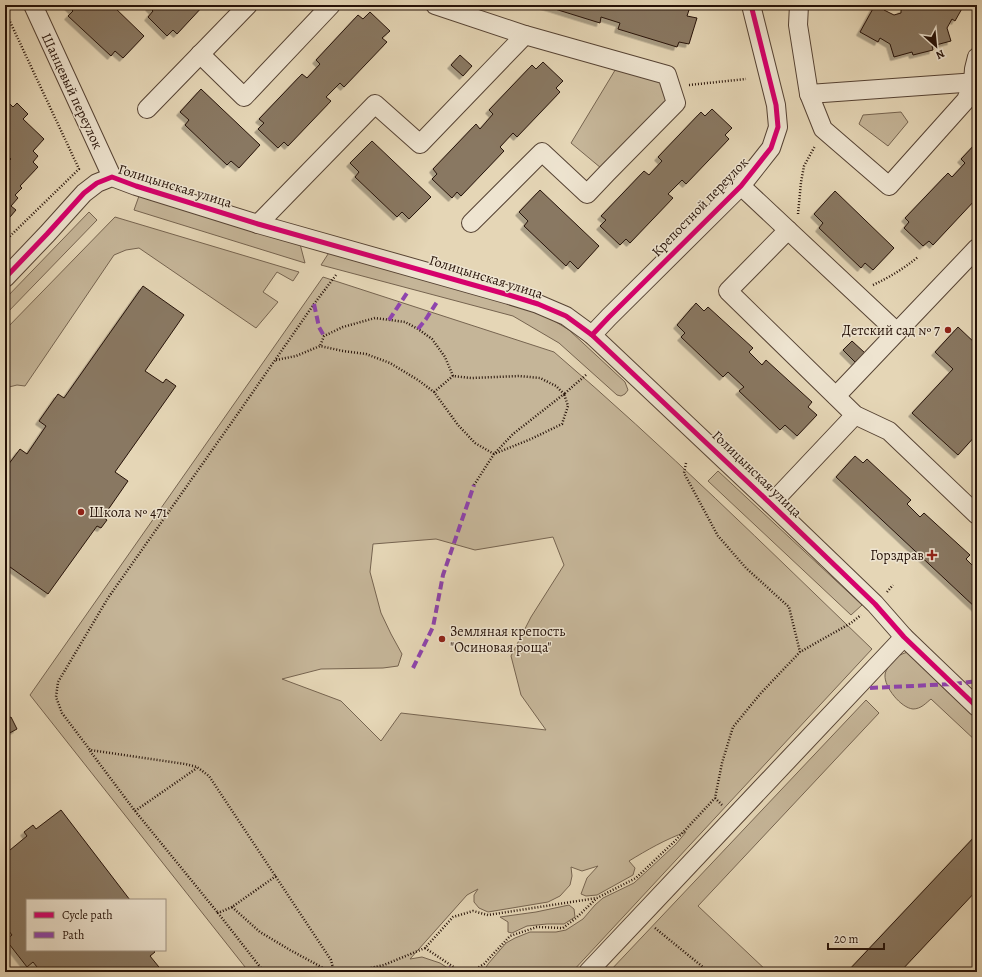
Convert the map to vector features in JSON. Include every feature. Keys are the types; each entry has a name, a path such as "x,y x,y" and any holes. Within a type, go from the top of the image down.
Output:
{"street":[{"name":"Шанцевый переулок","path":"33,5 112,177"},
{"path":"147,109 248,5"},
{"path":"200,54 244,97 331,5"},
{"path":"436,5 525,35 667,75 676,104 587,194 542,152 471,223"},
{"name":"Крепостной переулок","path":"592,335 741,186 771,148 778,128 776,104 751,5"},
{"path":"798,5 798,25 809,94 823,129 889,186 966,100 975,82 974,70 977,57"},
{"path":"258,224 375,104 420,144 525,35"},
{"path":"809,94 975,82"},
{"name":"Голицынская улица","path":"5,278 84,193 97,182 112,177 136,186 258,224 538,304 566,316 592,335 771,504 875,604 904,636 977,707"},
{"path":"741,186 793,224 897,332"},
{"path":"793,224 728,291 855,415 889,431 977,515"},
{"path":"836,396 977,248"},
{"path":"771,504 855,415"},
{"path":"588,972 904,636"}],"path":[{"path":"5,11 79,169 5,241"},
{"path":"670,86 746,79"},
{"path":"793,224 804,166 816,144"},
{"path":"870,286 903,269 918,257"},
{"path":"264,972 135,811 62,713 56,697 58,682 108,598 314,304 336,275"},
{"path":"320,346 324,336 343,327 375,318 405,322 432,339 445,357 453,376"},
{"path":"276,360 296,356 320,346 366,354 390,363 418,380 434,392 458,425 475,443 494,454"},
{"path":"474,485 494,454 513,434 587,374"},
{"path":"434,392 453,376 471,378 519,376 540,378 556,386 564,394 568,406 562,424 531,439 494,454"},
{"path":"686,463 684,473 718,536 746,568 789,607 800,652"},
{"path":"471,972 484,964 510,936 537,927 563,928 597,898 636,878 675,842 715,798 722,763 734,728 761,693 800,652 851,623 875,604 893,585"},
{"path":"90,750 184,764 197,768 209,776 331,960 333,968"},
{"path":"135,811 197,768"},
{"path":"218,913 232,907 276,876"},
{"path":"232,907 260,932 325,969 333,968 340,971 357,971 384,965 425,948 453,917 473,911 488,915 597,898"},
{"path":"655,928 709,972"},
{"path":"425,948 461,972"}],"shaded area":[{"path":"620,62 667,75 676,103 607,173 571,143"},
{"path":"901,112 908,122 888,146 859,124 863,115"},
{"path":"139,196 300,244 305,263 134,210"},
{"path":"89,212 97,220 5,315 5,299"},
{"path":"115,217 299,272 293,281 277,272 263,292 278,302 256,328 139,248 126,250 114,255 25,386 17,385 5,388 5,330"},
{"path":"330,251 534,310 569,330 625,382 628,390 621,396 617,395 559,343 513,316 321,265"},
{"path":"323,277 554,352 676,461 872,649 572,972 483,972 506,943 515,938 530,932 556,932 566,930 583,919 603,898 634,883 676,844 686,832 657,845 629,861 635,868 633,875 597,895 586,896 581,894 587,878 598,866 582,871 571,867 572,876 570,885 560,896 548,902 488,912 479,908 474,902 474,895 478,889 467,895 410,959 422,957 440,963 454,972 249,972 30,695","holes":["553,537 564,565 531,617 511,656 521,695 546,730 401,713 381,741 341,701 282,679 321,669 383,668 398,666 402,654 381,613 370,572 373,544 436,539 475,550"]},
{"path":"718,471 862,605 851,615 708,481"},
{"path":"908,652 977,718 977,742 931,699 921,707 913,709 903,705 890,691 885,680 885,673 889,665 896,657"},
{"path":"866,700 879,713 698,906 768,972 609,972"},
{"path":"569,905 574,909 575,917 564,924 527,926 512,933 508,932 508,922 500,917 536,912"}],"building":[{"path":"67,5 112,5 144,36 123,58 115,51 111,56 68,16 73,11"},
{"path":"151,5 204,5 177,34 173,30 167,36 148,17 153,11 149,7"},
{"path":"542,5 674,5 689,10 687,16 697,18 689,44 679,42 677,47 618,29 620,23 601,17 600,23"},
{"path":"875,5 880,5 885,8 884,10 894,15 901,13 901,10 916,5 919,5 920,7 928,5 964,5 955,21 952,19 947,28 951,41 932,46 933,50 913,55 912,52 894,57 890,44 880,38 878,42 860,32"},
{"path":"370,12 390,31 382,38 387,42 344,87 340,83 326,97 331,101 288,146 284,142 278,148 258,129 264,123 259,119 302,74 307,78 320,64 316,60 358,15 363,19"},
{"path":"460,55 472,66 463,76 451,65"},
{"path":"543,62 563,81 556,88 560,92 517,137 513,133 500,147 504,151 461,196 457,192 452,198 432,179 437,174 433,169 476,124 480,129 493,114 489,110 532,65 536,69"},
{"path":"201,89 260,145 239,168 231,161 227,165 185,125 189,120 180,112"},
{"path":"6,100 13,107 17,103 28,114 23,119 44,139 33,151 38,156 33,162 38,167 20,186 22,188 15,195 18,198 11,206 16,210 10,217 5,212 5,165 11,159 5,153"},
{"path":"712,109 732,128 725,135 729,139 686,184 682,180 668,194 673,198 630,243 626,239 620,245 600,226 606,220 601,216 644,171 649,175 662,161 658,157 701,112 705,116"},
{"path":"372,141 431,197 409,219 402,212 397,217 355,177 359,172 350,163"},
{"path":"977,142 977,190 972,196 976,199 933,245 929,241 923,246 904,228 909,222 905,218 948,173 952,177 965,163 961,159"},
{"path":"540,190 599,246 578,269 570,261 566,266 524,226 528,221 519,212"},
{"path":"835,191 894,248 873,270 865,263 861,268 819,228 823,223 814,214"},
{"path":"143,286 184,315 145,371 163,383 166,379 176,386 115,472 128,481 103,517 107,520 101,528 97,526 48,594 10,567 5,574 5,487 9,482 5,479 5,469 20,449 27,454 46,426 39,421 58,394 64,398"},
{"path":"696,303 704,311 708,307 753,348 749,352 762,365 766,360 812,402 808,407 817,415 797,436 785,425 780,430 739,391 744,387 728,372 723,377 681,337 685,333 677,325"},
{"path":"958,327 977,345 977,434 958,455 912,413 953,369 935,352"},
{"path":"852,341 865,353 855,362 843,350"},
{"path":"855,456 863,463 867,459 911,500 907,504 920,517 924,513 970,555 966,559 977,570 977,609 836,477"},
{"path":"11,717 17,729 6,735 5,720"},
{"path":"61,810 129,899 26,899 26,951 154,951 155,952 150,956 163,972 41,972 33,962 27,967 6,940 12,935 5,926 5,843 10,850 27,836 24,832 33,825 36,829"},
{"path":"977,834 977,890 900,972 847,972"}],"marked path":[{"path":"389,320 407,293"},
{"path":"418,329 437,302"},
{"path":"314,304 319,327 324,336"},
{"path":"413,668 433,627 443,575 474,485"},
{"path":"870,688 953,684 977,681"},
{"path":"444,972 452,967"}],"cycle path":[{"path":"592,335 741,186 771,148 778,127 776,105 751,5"},
{"path":"5,278 84,193 97,183 112,177 136,186 258,224 509,295 538,304 566,316 592,335 771,504 875,604 904,637 977,707"}],"place":[{"name":"Детский сад № 7","path":"948,330"},
{"name":"Школа № 471","path":"81,512"},
{"name":"Горздрав","path":"932,555"},
{"name":"Земляная крепость \"Осиновая роща\"","path":"442,639"}]}
